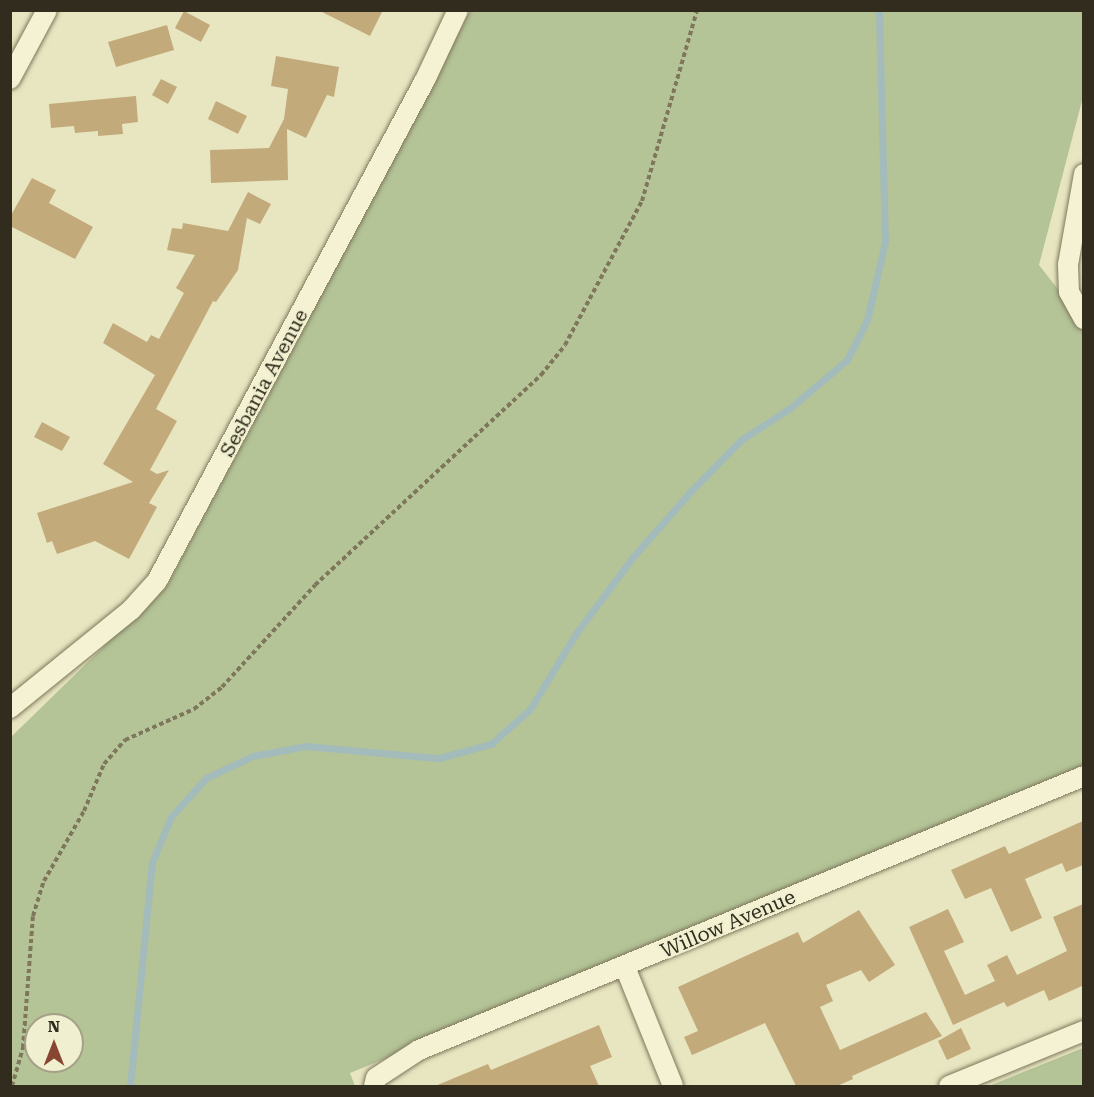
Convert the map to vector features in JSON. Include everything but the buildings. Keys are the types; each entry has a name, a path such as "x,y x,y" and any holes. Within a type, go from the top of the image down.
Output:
{"street":[{"path":"10,79 47,10"},
{"name":"Sesbania Avenue","path":"10,708 131,610 157,581 426,78 458,10"},
{"path":"1083,174 1068,280 1069,292 1083,319"},
{"name":"Willow Avenue","path":"375,1082 419,1050 625,967 1083,776"},
{"path":"625,967 673,1086"},
{"path":"949,1086 1083,1031"}],"path":[{"path":"12,1086 23,1048 33,916 44,881 84,811 104,765 125,740 194,709 222,687 315,585 541,375 566,345 642,201 697,10"}],"green space":[{"path":"470,11 1083,11 1083,97 1039,265 1083,321 1083,774 350,1073 355,1086 11,1086 11,737 168,584"},
{"path":"1083,1048 1083,1086 989,1086"}],"waterway":[{"path":"130,1086 152,862 171,817 206,778 253,756 306,746 439,758 491,744 530,709 577,632 633,557 691,491 741,440 790,408 847,360 867,320 885,242 879,10"}]}
